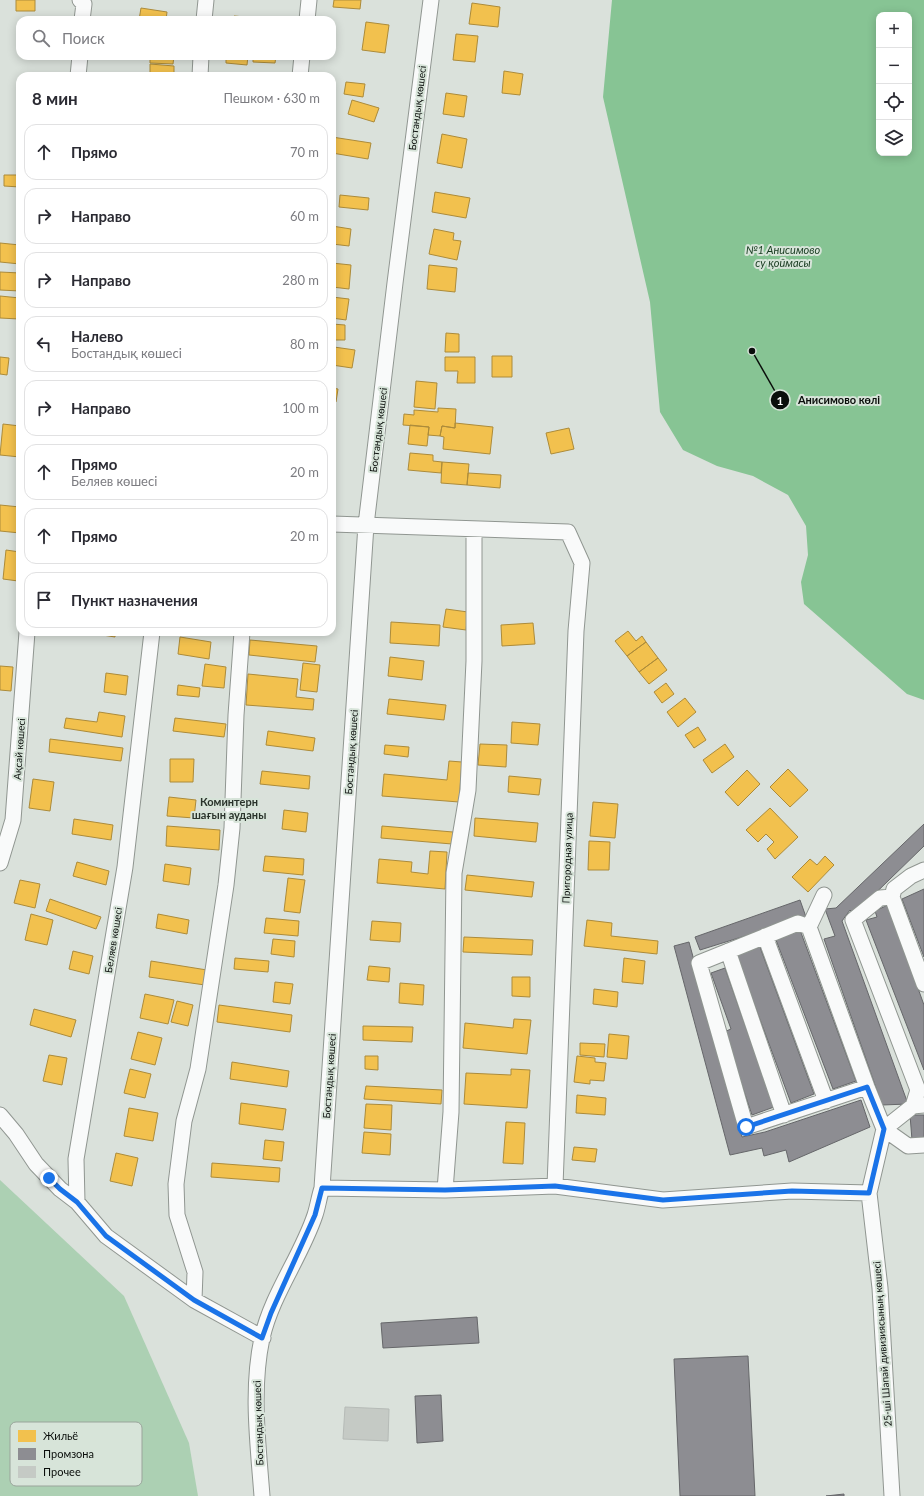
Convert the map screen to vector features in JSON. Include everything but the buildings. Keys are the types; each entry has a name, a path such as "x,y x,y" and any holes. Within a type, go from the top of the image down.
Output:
{"street":[{"path":"204,16 206,0"},
{"path":"307,16 309,0"},
{"name":"Бостандық көшесі","path":"262,1496 255,1384 262,1338 271,1313 315,1215 322,1188 366,525 431,0"},
{"path":"82,2 82,16"},
{"path":"78,72 80,60"},
{"path":"200,72 202,60"},
{"path":"300,72 302,60"},
{"path":"336,524 474,529 474,661 468,790 454,873 451,1112 445,1190"},
{"name":"Пригородная улица","path":"474,529 568,532 582,563 576,631 555,1186"},
{"name":"Ақсай көшесі","path":"0,863 14,820 27,636"},
{"name":"Беляев көшесі","path":"77,1202 76,1159 125,867 152,636"},
{"path":"194,1300 195,1272 177,1215 176,1184 184,1121 198,1069 226,885 232,828 236,714 242,636"},
{"path":"924,870 911,876 894,889 892,897 924,984"},
{"path":"824,895 809,927 867,1087 884,1129 908,1146 924,1145"},
{"path":"884,1129 919,1105 918,1090 853,920 880,898 892,897"},
{"path":"809,927 798,923 699,963 746,1127 867,1087"},
{"path":"765,936 826,1101"},
{"path":"728,951 784,1115"},
{"path":"0,1114 36,1164 60,1189 77,1202 106,1236 194,1300 262,1338"},
{"name":"25-ші Шапай дивизиясының көшесі","path":"884,1129 869,1193 880,1288 892,1496"},
{"path":"322,1188 445,1190 555,1186 663,1200 792,1191 869,1193"}],"shaded area":[{"path":"0,1180 124,1296 189,1443 198,1496 0,1496"}],"water":[{"name":"№1 Анисимово су қоймасы","path":"612,0 924,0 924,700 907,694 804,604 801,582 808,555 806,526 788,495 753,476 717,466 683,450 660,412 650,302 603,97"}],"place":[{"name":"Анисимово көлі","path":"752,351"}],"district":[{"name":"Коминтерн шағын ауданы","path":"229,808"}],"route":[{"path":"49,1178 77,1202 106,1236 194,1300 262,1338 287,1275 302,1246 315,1215 322,1188 445,1190 555,1186 663,1200 792,1191 869,1193 884,1129 867,1087 746,1127"}]}
